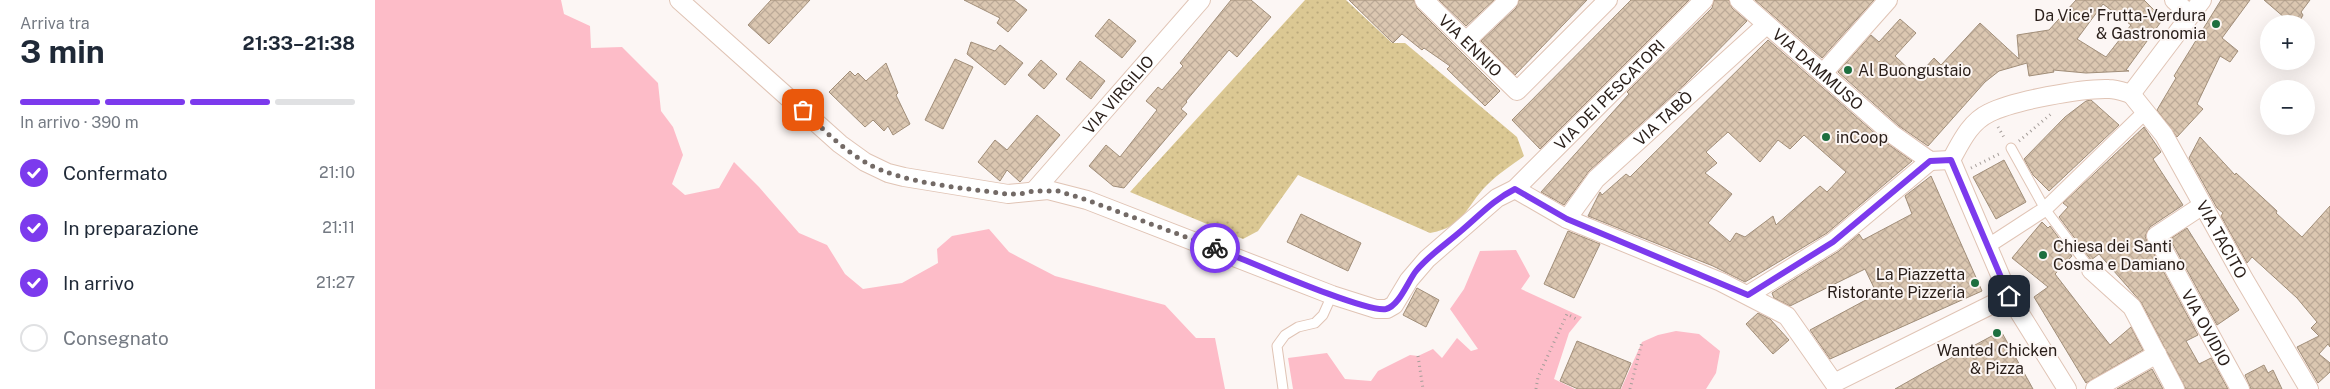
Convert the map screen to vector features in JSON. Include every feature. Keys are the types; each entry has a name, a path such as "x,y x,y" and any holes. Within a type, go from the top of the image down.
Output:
{"street":[{"name":"VIA DEI PESCATORI","path":"679,0 840,144 865,162 888,173 1007,194 1058,191 1087,200 1332,295 1376,309 1387,309 1394,305 1409,280 1427,259 1497,198 1515,189 1704,0"},
{"name":"VIA VIRGILIO","path":"1034,191 1201,0"},
{"name":"VIA ENNIO","path":"1424,0 1517,91 1608,0"},
{"path":"1467,41 1509,0"},
{"name":"VIA DAMMUSO","path":"1739,0 1766,25 1824,72 1892,134 1930,161"},
{"path":"1824,72 1888,0"},
{"path":"2174,0 2190,15"},
{"path":"2067,389 2009,296 1954,167 1967,130 1988,113 2024,102 2077,91 2110,89 2131,94 2202,0"},
{"name":"VIA TABÒ","path":"1567,219 1596,180 1766,25"},
{"name":"VIA TACITO","path":"2131,94 2144,113 2164,135 2309,389"},
{"path":"1988,246 2045,210 2144,113"},
{"path":"1748,295 1833,242 1930,161 1954,167"},
{"path":"1515,189 1567,219 1748,295 1787,316 1834,383 2009,296"},
{"name":"VIA OVIDIO","path":"2203,205 2156,236 2241,389"},
{"path":"2091,270 2132,306 2175,389"},
{"path":"2095,389 2157,354"}],"lane":[{"path":"2011,148 2045,210 2091,270"},
{"path":"1283,389 1277,346 1285,335 1298,327 1315,323 1323,315 1332,295"}],"path":[{"path":"1954,167 2011,148 2055,110"},
{"path":"1988,113 2011,148"},
{"path":"1535,389 1538,378 1567,314 1578,320"},
{"path":"1630,389 1642,342"},
{"path":"1418,356 1423,389"}],"shaded area":[{"path":"375,0 561,0 564,14 590,26 591,48 622,47 658,83 661,111 673,127 683,155 672,184 685,195 719,188 734,162 759,187 799,233 827,245 845,274 863,289 902,283 938,263 937,249 952,236 989,229 1009,252 1055,276 1165,305 1196,338 1215,338 1225,389 375,389"},
{"path":"1305,0 1346,0 1392,43 1405,43 1517,137 1524,156 1487,185 1458,221 1451,226 1430,233 1298,175 1258,231 1243,239 1130,192"},
{"path":"1516,250 1530,276 1521,289 1582,317 1569,333 1554,379 1575,389 1293,389 1288,358 1327,353 1345,379 1371,381 1378,371 1410,355 1418,356 1433,349 1442,358 1457,338 1471,351 1478,349 1450,309 1464,289 1480,251"},
{"path":"1676,331 1699,334 1720,351 1716,373 1706,389 1621,389 1642,342 1658,335"}],"building":[{"path":"771,0 810,0 769,44 748,25"},
{"path":"964,0 1014,0 1027,10 1008,32 997,23 1000,18"},
{"path":"1231,0 1251,0 1271,17 1237,57 1229,50 1186,101 1181,109 1187,114 1124,188 1113,186 1089,166 1106,145 1120,157 1157,110 1146,101 1158,87 1162,90 1183,66 1180,63"},
{"path":"1349,0 1414,0 1417,8 1500,91 1485,106 1447,69 1450,66 1424,48 1422,50 1402,34 1393,43"},
{"path":"1439,0 1494,0 1466,26"},
{"path":"1519,0 1587,0 1515,75 1481,41 1516,8"},
{"path":"1631,0 1689,0 1540,149 1512,120"},
{"path":"1714,0 1729,0 1732,8 1747,21 1684,85 1589,171 1564,205 1541,192 1629,94 1627,92 1712,8"},
{"path":"1755,0 1874,0 1822,58"},
{"path":"2076,0 2144,0 2163,19 2126,70 2129,71 2086,73 2053,70 2054,72 2029,76 2027,63 1999,71 1985,82 1928,146 1899,126 1838,72 1871,35 1879,42 1900,19 1916,33 1895,56 1917,77 1934,58 1941,65 1980,23 2019,59 2017,35 2049,30","holes":["2103,4 2131,25 2106,57 2077,39"]},
{"path":"2221,0 2250,0 2222,38 2238,51 2230,62 2220,56 2197,104 2203,109 2177,137 2157,110 2176,78 2174,76"},
{"path":"2264,0 2310,0 2301,12 2303,15 2282,15"},
{"path":"1109,19 1136,41 1122,58 1095,36"},
{"path":"1768,40 1885,142 1912,161 1827,233 1745,282 1713,266 1588,216 1600,192 1602,195 1626,174 1630,177","holes":["1728,132 1760,162 1778,140 1790,149 1804,135 1846,172 1827,192 1820,186 1776,225 1773,216 1745,237 1736,233 1730,242 1708,223 1732,194 1705,173 1717,163 1706,152"]},
{"path":"971,42 995,51 1000,45 1023,63 1005,85 967,54"},
{"path":"955,59 973,67 943,129 925,120"},
{"path":"1041,60 1057,74 1044,89 1028,75"},
{"path":"1080,61 1105,81 1091,99 1066,79"},
{"path":"886,63 898,93 896,95 910,124 893,135 888,126 884,131 873,120 865,127 829,92 850,71 855,76 858,73 866,81"},
{"path":"2091,100 2119,125 2049,191 2033,175 2024,159 2065,117 2086,101"},
{"path":"1037,115 1060,135 1020,182 1007,170 1000,181 978,162 995,140 1007,150"},
{"path":"2144,127 2161,152 2153,159 2183,205 2150,227 2145,236 2198,335 2186,341 2199,364 2211,358 2228,389 2186,389 2141,302 2099,254 2091,260 2059,217 2068,207 2063,203"},
{"path":"2200,137 2235,175 2236,173 2302,237 2330,206 2330,347 2328,344 2319,354 2330,363 2330,372 2318,383 2297,347 2319,336 2311,328 2317,322 2297,298 2252,257 2247,263 2221,216 2223,213 2217,208 2189,158"},
{"path":"2004,160 2026,202 1996,219 1973,177"},
{"path":"1931,176 1982,291 1830,359 1810,330 1877,294 1865,269 1790,306 1774,298 1772,293 1839,251 1859,234 1863,240 1912,214 1905,196"},
{"path":"1301,214 1361,243 1348,271 1287,242"},
{"path":"2042,222 2048,228 2050,226 2072,256 2055,274 2110,345 2131,327 2143,350 2086,383 2034,297 2048,287 2012,258"},
{"path":"2187,228 2239,310 2217,325 2170,239"},
{"path":"1568,231 1600,244 1574,298 1544,284"},
{"path":"1417,288 1439,300 1426,327 1403,315"},
{"path":"1758,313 1770,319 1789,340 1773,354 1746,324"},
{"path":"2001,331 2033,389 1895,389 1925,372"},
{"path":"1577,341 1631,363 1620,389 1578,389 1560,381"},
{"path":"2264,365 2268,373 2273,370 2282,389 2251,389 2245,375"},
{"path":"2152,369 2163,389 2117,389"}],"way so far":[{"path":"803,110 852,154 888,173 1015,195 1034,191 1058,191 1215,248"}],"place":[{"name":"Da Vice' Frutta-Verdura & Gastronomia","path":"2216,24"},
{"name":"Al Buongustaio","path":"1848,70"},
{"name":"inCoop","path":"1826,137"},
{"name":"Chiesa dei Santi Cosma e Damiano","path":"2043,255"},
{"name":"La Piazzetta Ristorante Pizzeria","path":"1975,283"},
{"name":"Wanted Chicken & Pizza","path":"1997,333"}],"route":[{"path":"1215,248 1351,302 1376,309 1387,309 1394,305 1409,280 1427,259 1497,198 1515,189 1567,219 1721,282 1748,295 1833,242 1930,161 1951,160 2009,296"}]}
